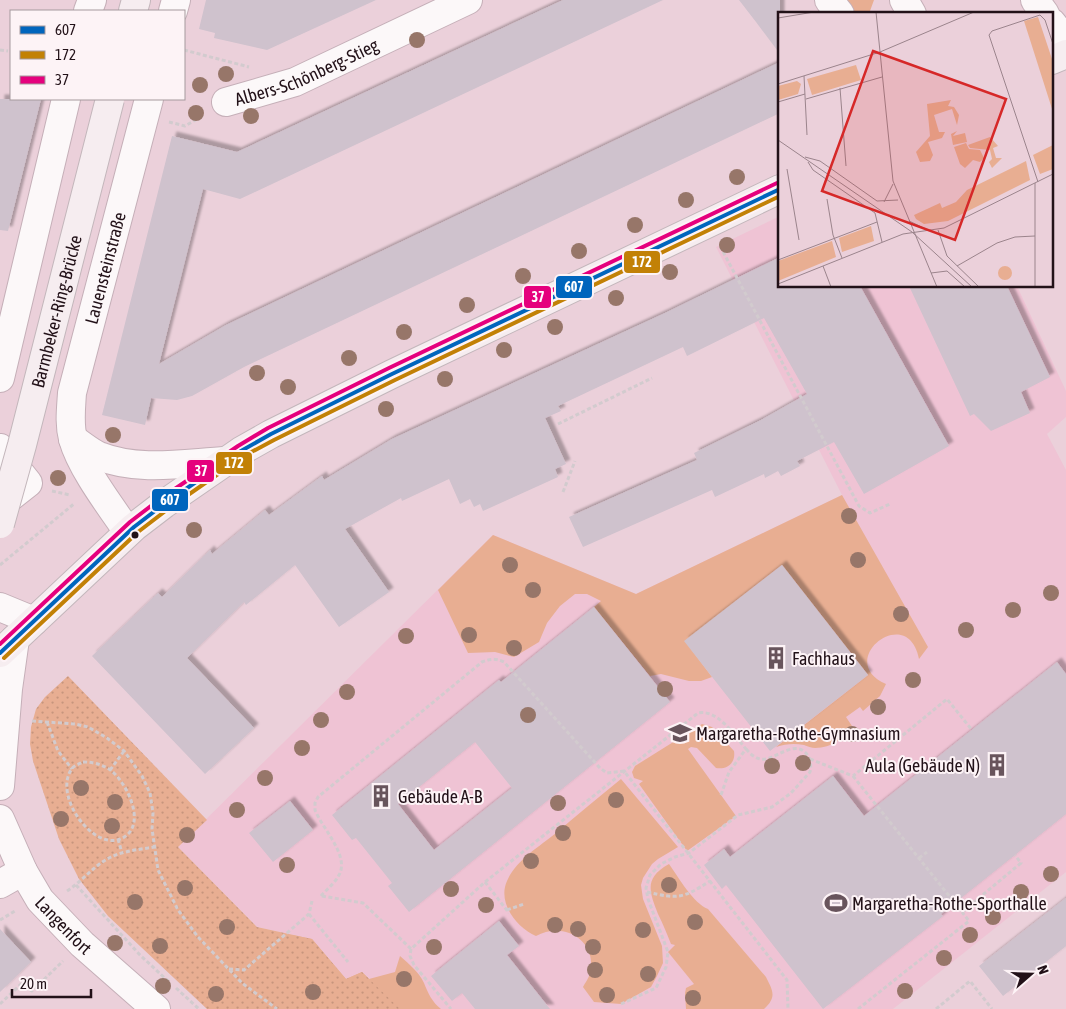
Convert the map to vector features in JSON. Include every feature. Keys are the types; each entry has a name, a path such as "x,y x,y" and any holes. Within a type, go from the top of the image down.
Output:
{"main road":[{"path":"1054,59 1066,54"},
{"name":"Barmbeker-Ring-Brücke","path":"0,524 22,445 110,100"},
{"path":"16,638 128,532 151,513 226,461 270,434 383,378 778,190"}],"street":[{"name":"Albers-Schönberg-Stieg","path":"226,102 295,82 468,0"},
{"path":"829,0 838,12"},
{"path":"904,0 911,12"},
{"path":"1034,0 1043,12"},
{"path":"1054,26 1066,41"},
{"path":"0,378 66,100"},
{"name":"Lauensteinstraße","path":"128,532 91,492 73,440 70,416 72,393 146,107"},
{"path":"73,440 98,456 126,463 149,465 226,461"},
{"path":"0,448 28,483 0,505"},
{"path":"0,607 16,638 5,720 0,786"},
{"name":"Langenfort","path":"0,819 12,878 40,900 82,944 156,1009"}],"path":[{"path":"0,50 8,51"},
{"path":"185,50 276,74 295,82"},
{"name":"Albers-Schönberg-Stieg","path":"146,107 185,126 226,102"},
{"path":"707,223 859,506 870,513 890,504"},
{"path":"558,424 652,378"},
{"path":"562,492 576,461"},
{"path":"28,483 62,495 91,492"},
{"path":"0,565 91,492"},
{"path":"411,949 363,903 321,896 338,877 342,865 341,856 315,810 315,803 318,797 482,662 493,659 504,662 600,768 607,772 624,771"},
{"path":"853,776 947,699 972,730"},
{"path":"451,1009 414,964 410,956 411,949 485,882 698,713 710,713 722,722 746,749 753,755 763,759 774,758 789,750 797,749 806,752 810,759 810,772 791,793 772,807 738,815 689,853 674,857 661,864 650,875 646,892 668,952 666,966 656,988 621,1004"},
{"path":"5,720 75,724 88,727 124,751 142,776 150,793 153,813 152,829 158,870 178,910 198,937 242,983 277,1009"},
{"path":"48,722 58,751 72,769"},
{"path":"721,795 728,772 746,749"},
{"path":"110,770 124,751"},
{"path":"810,759 853,776 969,921 858,1009"},
{"path":"83,762 92,762 110,770 126,789 132,802 134,815 131,830 126,836 118,839 104,838 92,832 75,814 67,790 72,769 83,762"},
{"path":"624,771 787,980 788,1009"},
{"path":"118,839 122,853"},
{"path":"40,900 67,891 104,861 122,853 154,847"},
{"path":"919,858 927,852"},
{"path":"962,912 1021,863 1015,854"},
{"path":"646,892 681,897 710,881"},
{"path":"485,882 508,911 524,904"},
{"path":"76,885 140,954 199,1009"},
{"path":"229,969 244,970 309,914 312,901"},
{"path":"309,914 348,962"},
{"path":"0,1004 21,984 32,991 82,944"},
{"path":"936,1009 970,981 992,1009"}],"shaded area":[{"path":"845,0 874,0 871,12 854,12"},
{"name":"Margaretha-Rothe-Gymnasium","path":"778,217 778,288 1018,288 1066,391 1066,417 1047,434 1066,470 1066,872 893,1009 400,1009 362,972 346,979 312,939 257,927 178,847 493,535 636,594 842,495 716,247"},
{"path":"842,495 928,647 919,659 912,642 902,635 890,635 878,641 870,651 867,662 872,674 886,684 880,696 863,711 860,707 846,717 852,726 841,738 821,748 793,744 776,747 868,675 782,565 685,641 712,677 701,681 689,681 661,674 650,676 594,607 601,601 587,594 575,594 560,606 547,623 539,642 514,657 495,652 468,653 438,590 493,535 636,594"},
{"path":"68,676 207,820 178,847 257,927 312,939 346,979 362,972 400,1009 207,1009 108,916 79,879 59,839 33,761 30,744 31,727 36,709 45,697"},
{"path":"702,724 712,727 734,751 734,759 727,767 716,768 697,748 691,747 688,749 736,816 687,851 639,784 643,781 634,778 632,772 635,766"},
{"path":"621,779 678,847 652,864 641,885 643,899 662,946 663,963 651,987 621,1004 594,1002 583,987 589,975 591,961 589,951 584,943 576,936 567,932 546,932 536,936 529,932 511,914 505,898 505,889 511,873 522,860"},
{"path":"669,864 692,896 708,909 766,977 772,997 764,1009 686,1009 686,988 694,984 668,952 675,945 671,944 651,892 652,880 655,874"},
{"path":"292,935 312,939 346,979 362,972 369,979 395,972 400,956 419,975 431,997 441,1009 287,1009 246,974"}],"building":[{"path":"206,0 376,0 267,50 214,38 215,33 199,29"},
{"path":"563,0 663,0 240,199 203,189 159,364 226,325 778,63 778,114 244,367 192,396 177,400 151,398 145,425 102,415 172,136 237,152"},
{"path":"739,0 780,0 780,12 778,12 778,51"},
{"path":"0,99 41,100 8,231 0,230"},
{"path":"778,258 778,288 861,288 949,446 864,494 834,442 797,461 800,466 781,476 778,471 765,478 764,474 715,497 712,490 583,547 569,517 697,460 694,453 761,420 807,394 764,318 687,356 683,347 558,406 561,411 545,418 566,464 555,469 558,477 483,511 480,504 474,507 470,499 460,504 449,479 402,501 401,498 345,529 389,592 339,627 295,565 246,605 244,602 187,658 254,728 205,774 92,656 158,593 162,597 210,550 212,554 265,510 269,515 322,476 324,480 392,439 665,313"},
{"path":"910,288 1008,288 1050,377 1021,392 1030,413 991,431 974,414 970,416"},
{"name":"Fachhaus","path":"782,565 868,675 770,751 684,641"},
{"path":"594,607 670,702 409,912 388,886 392,883 356,838 352,840 332,815 499,680 501,682","holes":["475,742 512,788 434,850 398,804"]},
{"path":"1057,662 1066,674 1066,814 941,914 943,916 823,1009 726,885 722,889 704,865 724,849 730,857 833,776 864,816"},
{"path":"290,801 313,830 273,862 249,833"},
{"path":"1066,898 1066,946 1003,996 979,966"},
{"path":"499,921 519,946 507,955 550,1009 475,1009 462,993 452,1001 431,976"},
{"path":"0,929 31,962 0,992"}],"transit line":[{"name":"37","path":"0,644 130,522 160,499 268,428 389,368 777,183"},
{"name":"607","path":"0,653 134,527 241,451 271,434 392,374 778,190"},
{"name":"172","path":"4,658 138,532 244,456 395,380 778,197"}],"place":[{"name":"Fachhaus","path":"776,658"},
{"name":"Margaretha-Rothe-Gymnasium","path":"680,733"},
{"name":"Aula (Gebäude N)","path":"997,765"},
{"name":"Gebäude A-B","path":"381,796"},
{"name":"Margaretha-Rothe-Sporthalle","path":"836,903"}]}
